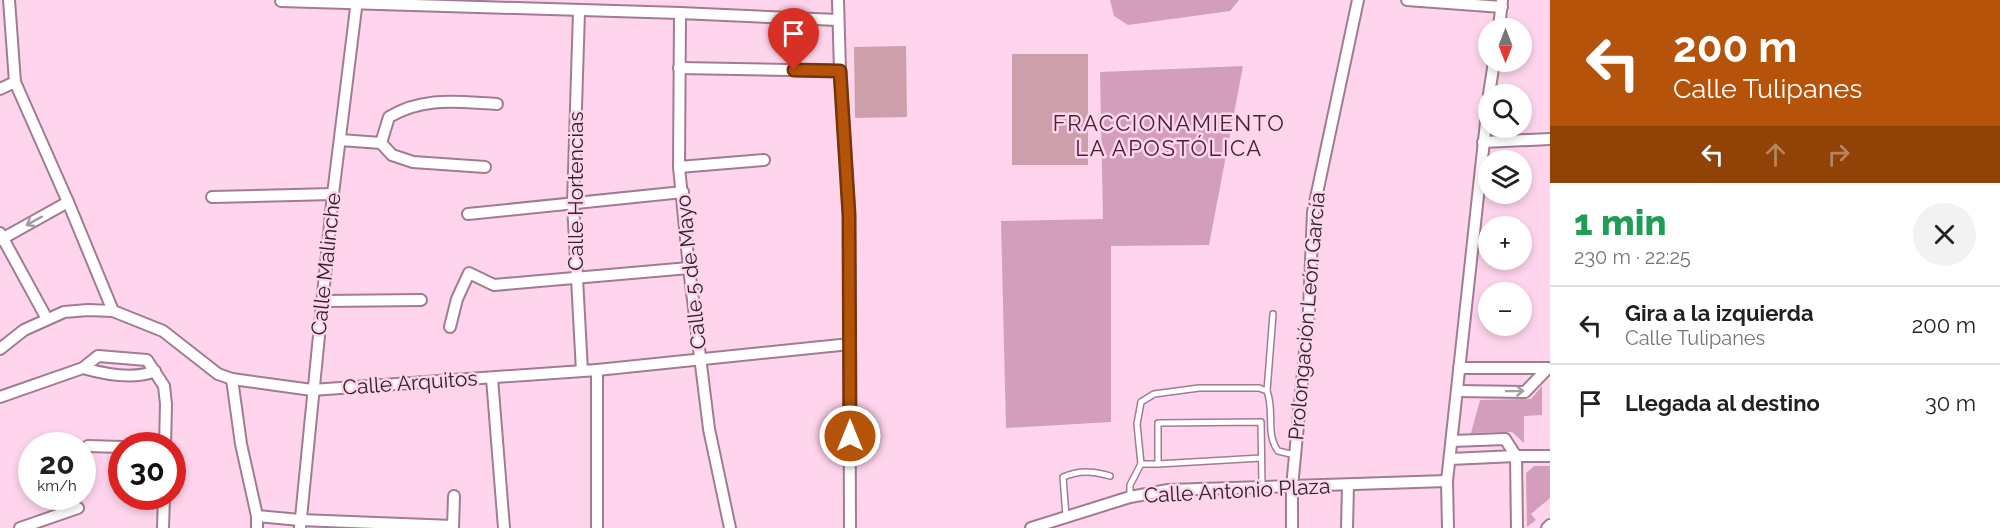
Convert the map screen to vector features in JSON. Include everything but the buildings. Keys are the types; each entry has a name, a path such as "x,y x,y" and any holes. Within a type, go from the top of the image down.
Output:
{"street":[{"path":"9,0 15,82 113,311"},
{"path":"838,0 849,215 850,528"},
{"name":"Prolongación León García","path":"1292,528 1292,487 1309,310 1313,212 1358,0"},
{"path":"1407,0 1502,4"},
{"path":"281,1 515,5 579,11 838,20"},
{"name":"Calle Malinche","path":"300,524 333,194 357,1"},
{"name":"Calle Hortencias","path":"579,11 573,204 582,371"},
{"name":"Calle 5 de Mayo","path":"680,13 678,68 680,167 689,268 709,429 730,528"},
{"path":"678,68 840,71"},
{"path":"0,89 15,82"},
{"path":"381,143 389,117 404,109 432,101 497,104"},
{"path":"1448,528 1447,481 1484,138"},
{"path":"1483,142 1550,139"},
{"path":"340,140 381,143 392,155 413,162 485,167"},
{"path":"680,167 764,160"},
{"path":"468,214 683,192"},
{"path":"212,197 333,194"},
{"path":"47,319 1,237 68,202"},
{"path":"450,327 457,299 470,273 494,285 689,268"},
{"path":"324,301 421,300"},
{"name":"Calle Arquitos","path":"0,349 24,330 64,312 113,311 163,331 218,374 232,379 312,390 597,370 850,344"},
{"path":"0,397 83,368 98,356 147,360 164,386 165,432"},
{"path":"83,368 99,373 144,376 154,371"},
{"path":"1459,368 1549,368"},
{"path":"1457,391 1525,392 1549,368"},
{"path":"597,370 597,528"},
{"path":"492,378 504,528"},
{"path":"232,379 257,522 453,527 454,496"},
{"path":"1452,441 1504,439 1516,456 1517,528"},
{"path":"1450,459 1550,456"},
{"name":"Calle Antonio Plaza","path":"1031,528 1130,497 1168,490 1447,481"},
{"path":"1347,528 1348,485"},
{"path":"20,528 72,510"},
{"path":"163,528 164,510"},
{"path":"1546,528 1550,525"}],"lane":[{"path":"1273,314 1267,391 1270,400 1272,442 1278,451 1295,454"},
{"path":"1130,497 1130,485 1141,464 1137,424 1141,402 1154,394 1198,388 1259,388 1267,391"},
{"path":"1261,422 1262,488"},
{"path":"1158,464 1158,423 1271,423"},
{"path":"1141,464 1261,458"},
{"path":"1066,516 1063,477 1072,473 1091,471 1110,476"}],"shaded area":[{"path":"1110,0 1239,0 1230,11 1128,25 1114,16"},
{"path":"1243,66 1209,245 1111,246 1111,422 1006,428 1001,221 1103,219 1100,72"},
{"path":"1542,386 1542,415 1524,416 1524,443 1512,432 1471,433 1480,400 1531,399"},
{"path":"1534,466 1550,466 1550,498 1531,514 1536,520 1527,527 1526,473"}],"district":[{"name":"FRACCIONAMIENTO LA APOSTÓLICA","path":"1169,136"}],"route":[{"path":"794,70 840,71 849,215 850,436"}]}
